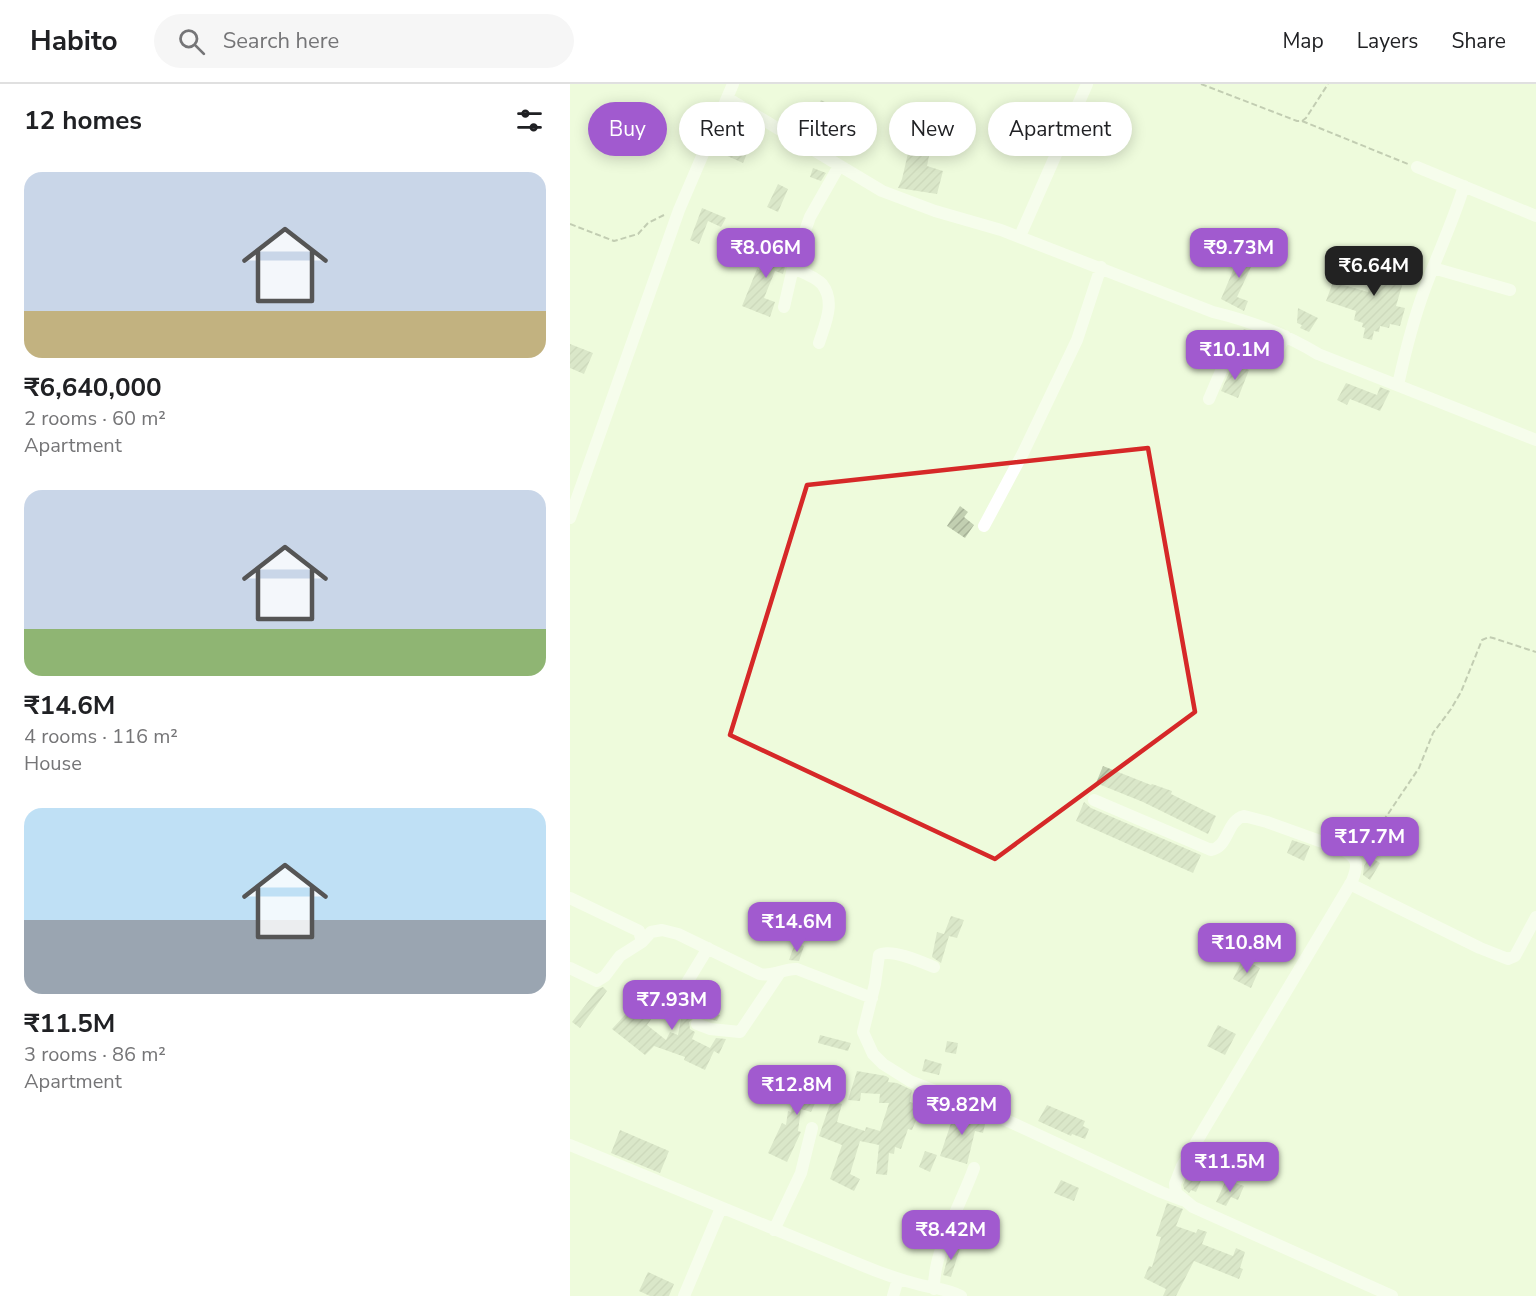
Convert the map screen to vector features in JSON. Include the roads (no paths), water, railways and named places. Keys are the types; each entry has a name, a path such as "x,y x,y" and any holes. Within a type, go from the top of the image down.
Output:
{"street":[{"path":"570,518 679,210 733,84"},
{"path":"1020,236 1087,84"},
{"path":"727,99 882,191 1020,236 1213,312 1248,320 1318,354 1536,440"},
{"path":"784,308 793,268 810,217 839,166"},
{"path":"1417,167 1536,216"},
{"path":"1398,385 1407,347 1433,268 1449,232 1464,186"},
{"path":"984,526 1023,453 1077,340 1101,267"},
{"path":"793,268 821,283 829,298 826,322 819,343"},
{"path":"1433,268 1510,290"},
{"path":"1209,399 1227,357 1239,353 1255,359 1273,361 1285,336"},
{"path":"1094,800 1211,850 1220,846 1234,821 1244,816 1342,849 1356,860 1355,873 1350,884 1182,1166 1175,1184 1176,1193 1193,1207 1392,1296"},
{"path":"1350,884 1470,944 1508,959 1515,956 1536,917"},
{"path":"570,898 639,931 642,942"},
{"path":"570,968 592,980 601,980 620,956 642,942 651,932 662,930 678,934 760,974 778,974 788,969 797,969 872,998"},
{"path":"683,990 708,948"},
{"path":"934,968 918,959 880,954 872,998 863,1024 864,1036 873,1054 897,1074 999,1117 1124,1176 1186,1202"},
{"path":"697,1024 710,1029 740,1032 778,974"},
{"path":"774,1230 801,1173 805,1149 812,1128"},
{"path":"570,1145 898,1279 934,1289 948,1289 961,1296"},
{"path":"934,1289 934,1275 953,1218 974,1168"},
{"path":"684,1296 721,1208"},
{"path":"893,1296 898,1279"}]}
